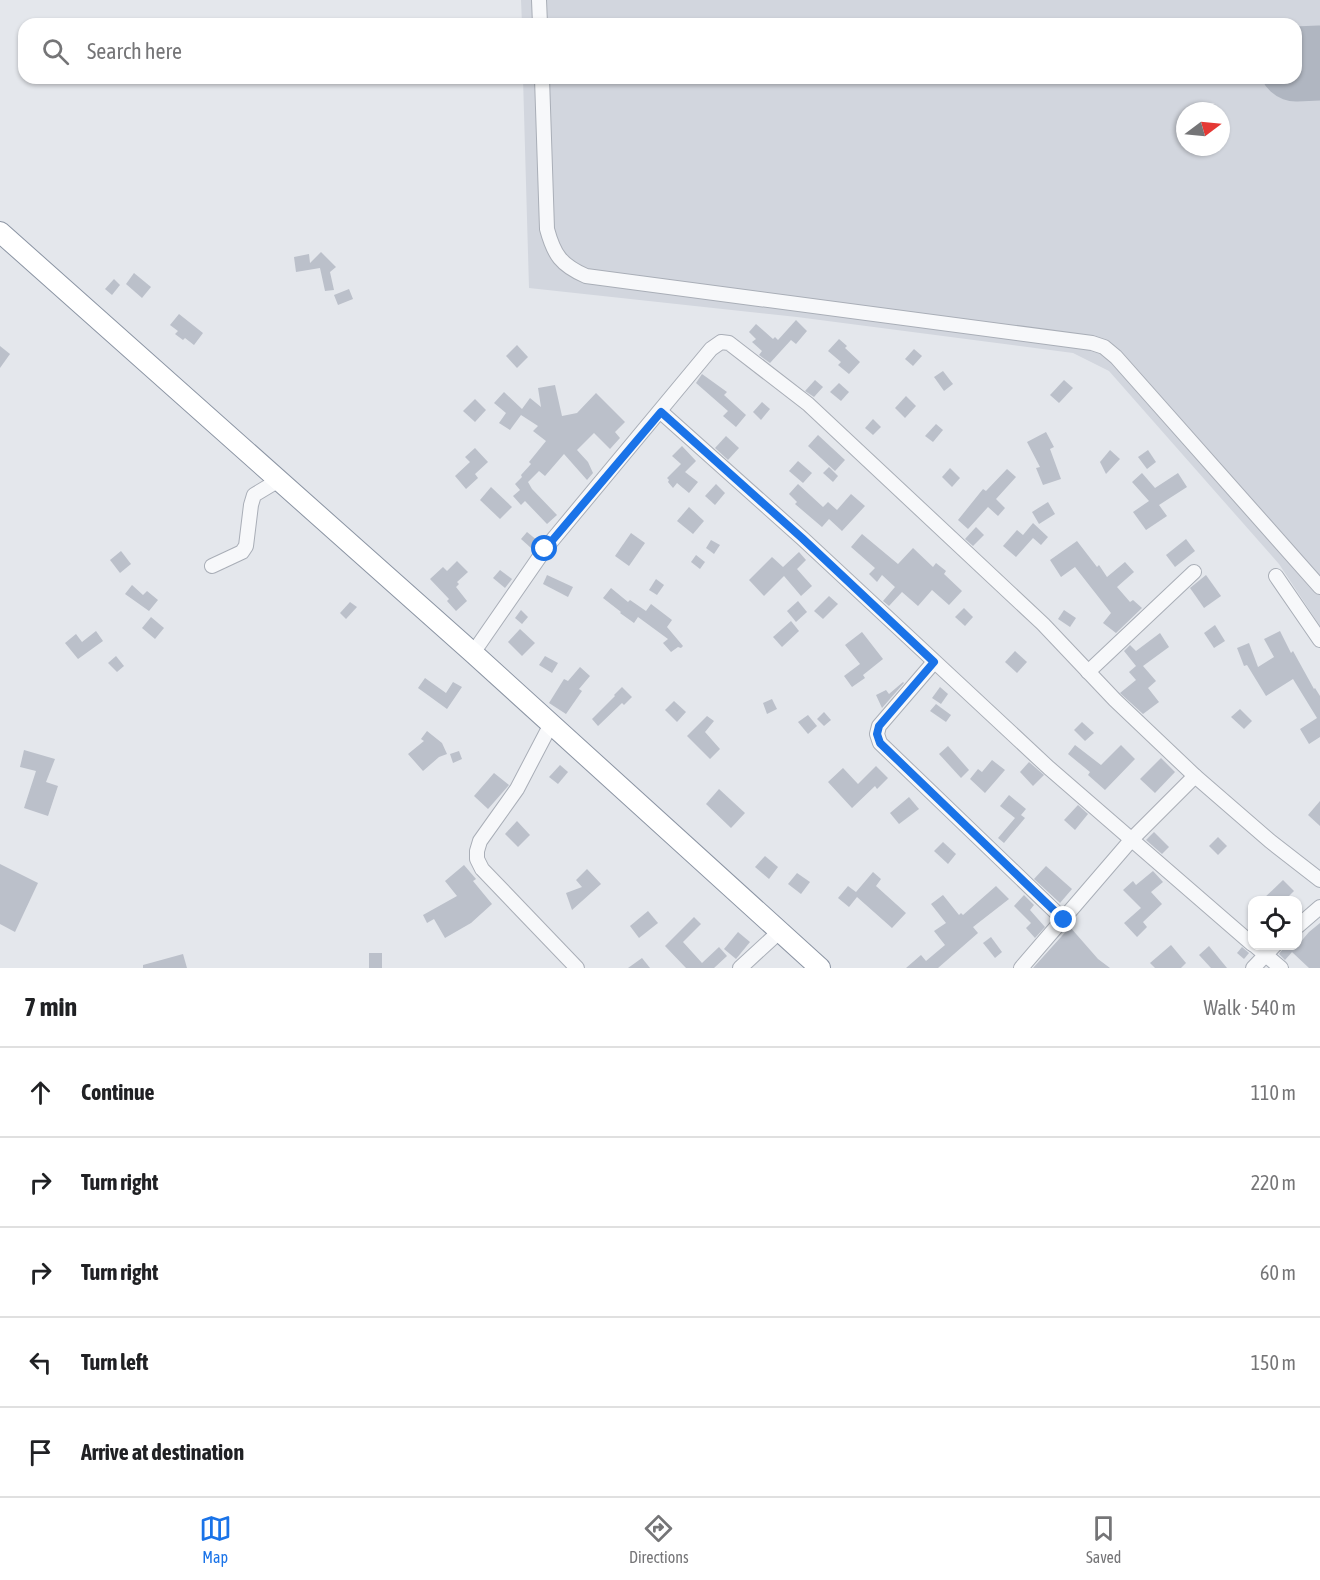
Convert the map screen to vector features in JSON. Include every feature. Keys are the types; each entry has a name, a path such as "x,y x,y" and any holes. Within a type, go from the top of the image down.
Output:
{"highway":[{"path":"0,232 473,653 820,968"}],"street":[{"path":"539,0 540,18"},
{"path":"542,84 547,229 551,244 560,260 570,269 586,276 1092,343 1104,347 1116,357 1320,587"},
{"path":"473,653 545,549 711,349 721,342 729,343 808,404 1043,624 1114,700 1195,776 1270,841 1320,880"},
{"path":"661,412 802,538 1049,768 1248,935"},
{"path":"212,566 242,552 246,546 251,505 255,495 279,480"},
{"path":"1088,672 1194,573"},
{"path":"1276,576 1320,640"},
{"path":"934,662 879,726 877,734 880,743 1064,920"},
{"path":"551,724 517,789 480,841 477,859 482,870 577,968"},
{"path":"1021,968 1132,839 1195,776"},
{"path":"1302,922 1320,906"},
{"path":"740,968 779,932"},
{"path":"1253,968 1261,950"},
{"path":"1265,950 1281,968"}],"shaded area":[{"path":"521,0 1320,0 1320,626 1279,564 1109,371 1073,353 797,317 529,288 523,84 1302,84 1302,18 522,18"}],"building":[{"path":"321,252 336,267 330,272 334,290 325,291 320,268 296,272 294,257 309,254 310,263"},
{"path":"134,273 151,287 142,298 126,284"},
{"path":"114,279 120,285 112,295 105,289"},
{"path":"349,289 353,299 338,305 334,295"},
{"path":"179,314 203,333 194,345 175,334 178,331 170,325"},
{"path":"796,320 807,331 796,344 791,340 770,363 759,355 762,351 752,342 756,339 749,332 756,324 773,339 775,337 778,340"},
{"path":"839,339 860,362 849,374 838,365 841,362 828,351"},
{"path":"517,345 528,357 517,368 506,356"},
{"path":"0,346 10,354 0,368"},
{"path":"914,349 922,356 913,366 905,359"},
{"path":"943,371 953,384 944,391 934,377"},
{"path":"702,374 727,392 724,395 746,415 736,427 723,416 728,411 696,383"},
{"path":"815,380 823,387 814,397 805,391"},
{"path":"1064,380 1073,388 1059,403 1050,395"},
{"path":"839,383 849,392 841,401 830,392"},
{"path":"555,385 562,416 577,413 596,393 625,422 615,432 620,438 610,449 594,433 577,450 588,462 593,473 587,480 564,454 545,476 539,471 528,482 557,515 547,524 525,501 521,505 513,496 520,490 515,484 546,441 533,431 538,426 521,415 510,430 499,423 506,413 494,403 504,392 522,409 530,398 541,407 538,388"},
{"path":"906,396 916,406 905,418 895,408"},
{"path":"475,399 486,410 475,422 463,411"},
{"path":"762,402 770,409 761,420 753,412"},
{"path":"873,419 881,427 873,435 865,428"},
{"path":"936,424 943,430 933,442 925,436"},
{"path":"1046,432 1054,447 1050,449 1061,479 1043,485 1036,468 1040,467 1027,442"},
{"path":"818,435 845,460 835,471 808,446"},
{"path":"726,436 739,448 728,460 715,448"},
{"path":"682,446 696,461 685,472 698,482 689,493 677,483 673,488 667,478 681,464 672,456"},
{"path":"475,448 488,462 475,474 478,478 466,489 455,476 470,462 465,457"},
{"path":"1110,450 1120,459 1106,474 1100,462"},
{"path":"1148,450 1156,462 1147,469 1138,457"},
{"path":"798,461 812,473 803,483 789,471"},
{"path":"829,467 838,476 833,482 823,473"},
{"path":"950,468 960,478 952,487 942,477"},
{"path":"1007,469 1016,477 996,499 1005,508 998,516 988,507 968,529 958,520 983,489 986,491"},
{"path":"1142,473 1155,488 1178,473 1187,487 1159,505 1167,516 1146,530 1133,512 1149,501 1132,482"},
{"path":"716,484 725,493 715,505 705,496"},
{"path":"798,484 823,507 828,502 837,510 851,494 865,506 842,531 829,519 822,527 795,504 797,502 789,494"},
{"path":"491,487 512,507 500,519 480,500"},
{"path":"1048,502 1055,514 1039,524 1032,512"},
{"path":"689,507 704,521 693,534 677,521"},
{"path":"1033,523 1048,537 1041,545 1033,538 1016,557 1003,546 1017,530 1023,535"},
{"path":"976,527 984,535 973,546 965,539"},
{"path":"527,532 538,541 531,548 521,539"},
{"path":"631,533 645,543 629,566 615,556"},
{"path":"862,534 898,564 913,548 933,567 936,563 946,571 944,574 962,591 949,605 932,590 918,606 902,592 889,606 883,601 895,587 882,575 877,582 869,574 875,568 851,547"},
{"path":"1186,539 1195,551 1175,567 1166,555"},
{"path":"711,540 720,545 714,554 706,548"},
{"path":"1077,541 1107,577 1125,562 1134,572 1117,587 1130,602 1133,600 1142,608 1116,633 1103,623 1111,613 1075,567 1061,577 1050,560"},
{"path":"121,551 131,564 120,573 110,560"},
{"path":"799,552 806,560 797,569 812,586 801,596 784,576 764,596 749,580 772,557 783,567"},
{"path":"696,555 705,562 700,569 691,562"},
{"path":"457,561 468,572 457,582 459,584 456,587 467,601 456,611 447,601 449,599 430,579 443,567 447,571"},
{"path":"500,570 512,579 505,588 493,578"},
{"path":"547,575 573,587 568,597 543,584"},
{"path":"1206,575 1221,596 1204,608 1190,588"},
{"path":"656,579 664,585 657,595 649,590"},
{"path":"132,585 143,595 147,591 158,600 149,611 125,594"},
{"path":"611,588 628,602 630,600 646,611 651,604 672,620 667,627 683,646 671,652 663,643 668,639 638,617 634,623 620,613 603,598"},
{"path":"829,596 838,604 823,619 814,611"},
{"path":"798,601 807,612 796,622 787,611"},
{"path":"350,602 357,607 346,619 340,613"},
{"path":"964,608 973,617 965,626 955,617"},
{"path":"521,610 528,617 522,624 515,618"},
{"path":"1064,610 1076,618 1070,627 1058,619"},
{"path":"151,617 164,628 155,639 142,628"},
{"path":"791,621 799,631 782,647 773,637"},
{"path":"1215,625 1225,641 1214,648 1204,633"},
{"path":"520,629 535,643 522,656 508,642"},
{"path":"96,631 103,641 78,659 65,643 76,634 82,642"},
{"path":"1280,631 1291,653 1293,651 1320,696 1320,737 1309,744 1300,729 1317,718 1293,679 1266,696 1247,665 1244,666 1237,648 1249,643 1258,667 1274,657 1264,639"},
{"path":"862,632 883,659 863,675 865,678 852,687 844,676 860,664 845,645"},
{"path":"1160,633 1169,647 1143,666 1156,681 1148,688 1159,702 1143,714 1120,693 1136,680 1129,672 1136,666 1124,651 1130,645 1136,651"},
{"path":"1015,651 1027,662 1017,673 1005,662"},
{"path":"116,656 124,666 117,672 108,663"},
{"path":"545,656 558,663 552,673 539,665"},
{"path":"580,667 590,676 579,689 582,691 566,714 549,703 564,679 568,681"},
{"path":"425,678 446,693 453,682 462,687 447,709 418,688"},
{"path":"903,682 882,708 876,695 886,690 889,694"},
{"path":"622,687 632,697 624,705 622,703 598,726 592,719"},
{"path":"940,687 948,694 941,704 932,698"},
{"path":"772,699 777,709 767,714 763,703"},
{"path":"674,701 686,712 677,722 665,710"},
{"path":"936,704 951,715 946,722 930,711"},
{"path":"1240,709 1252,721 1244,729 1231,717"},
{"path":"824,712 831,720 824,726 817,719"},
{"path":"808,715 817,726 808,734 798,722"},
{"path":"707,716 714,721 705,732 720,749 710,759 687,736"},
{"path":"1082,722 1094,733 1085,741 1074,730"},
{"path":"427,731 442,743 447,754 439,757 423,771 408,754 424,741 421,739"},
{"path":"1075,745 1101,765 1121,745 1135,759 1105,790 1088,775 1090,772 1068,754"},
{"path":"948,746 969,770 961,778 939,754"},
{"path":"24,750 55,759 46,782 58,786 48,816 24,808 36,771 20,767"},
{"path":"459,751 462,759 453,763 450,754"},
{"path":"1161,758 1175,772 1155,793 1140,779"},
{"path":"992,760 1005,770 985,793 970,779 978,769 982,772"},
{"path":"1029,762 1044,775 1033,786 1020,772"},
{"path":"560,765 568,772 558,784 549,777"},
{"path":"876,766 888,778 877,789 875,786 852,808 828,782 843,768 858,784"},
{"path":"494,773 509,785 488,809 474,796"},
{"path":"719,789 745,813 731,828 706,804"},
{"path":"1009,795 1026,809 1021,815 1025,818 1004,843 998,838 1015,818 1000,806"},
{"path":"909,797 919,809 899,824 890,813"},
{"path":"1320,801 1320,826 1308,815"},
{"path":"1078,805 1088,814 1075,830 1064,820"},
{"path":"517,821 530,835 518,847 505,834"},
{"path":"1154,832 1169,847 1162,854 1146,840"},
{"path":"1218,837 1227,846 1218,855 1209,846"},
{"path":"943,842 956,854 948,864 934,851"},
{"path":"765,856 778,867 769,879 755,867"},
{"path":"0,864 38,883 15,932 0,924"},
{"path":"464,865 476,879 473,881 492,904 471,923 445,938 434,919 427,923 423,915 457,896 445,881"},
{"path":"1046,866 1072,889 1060,903 1034,879"},
{"path":"587,869 601,884 572,910 566,893 582,887 576,880"},
{"path":"1153,871 1163,882 1151,892 1162,904 1143,922 1147,927 1137,937 1124,923 1141,908 1123,890 1133,881 1136,885"},
{"path":"873,872 881,879 876,886 906,913 892,928 857,897 849,907 838,898 848,886 856,892"},
{"path":"797,873 810,882 801,894 788,884"},
{"path":"1283,880 1294,891 1289,896 1266,896"},
{"path":"996,886 1009,899 973,927 978,933 938,968 906,968 921,955 926,961 945,945 934,931 946,923 931,904 943,895 959,915 961,913 963,915"},
{"path":"1024,895 1034,905 1030,910 1045,927 1035,938 1026,928 1031,923 1014,906"},
{"path":"648,911 658,923 639,938 630,926"},
{"path":"694,917 701,924 683,942 702,963 719,947 727,956 714,968 686,968 665,946"},
{"path":"1320,923 1320,968 1309,968 1292,952 1285,960 1279,954 1282,950 1302,950 1302,940"},
{"path":"1070,927 1098,959 1110,968 1033,968"},
{"path":"738,932 750,942 736,959 724,949"},
{"path":"991,937 1002,952 995,958 983,943"},
{"path":"1171,945 1186,963 1181,968 1155,968 1150,963"},
{"path":"1209,946 1227,968 1211,968 1199,955"},
{"path":"1242,947 1249,953 1244,959 1237,953"},
{"path":"369,953 382,953 382,968 369,968"},
{"path":"183,954 187,968 143,968 143,965"},
{"path":"642,958 650,968 628,968"}],"runway":[{"path":"1302,64 1320,63"}],"route":[{"path":"545,549 661,412 802,538 934,662 879,726 877,734 880,743 1064,920"}]}
